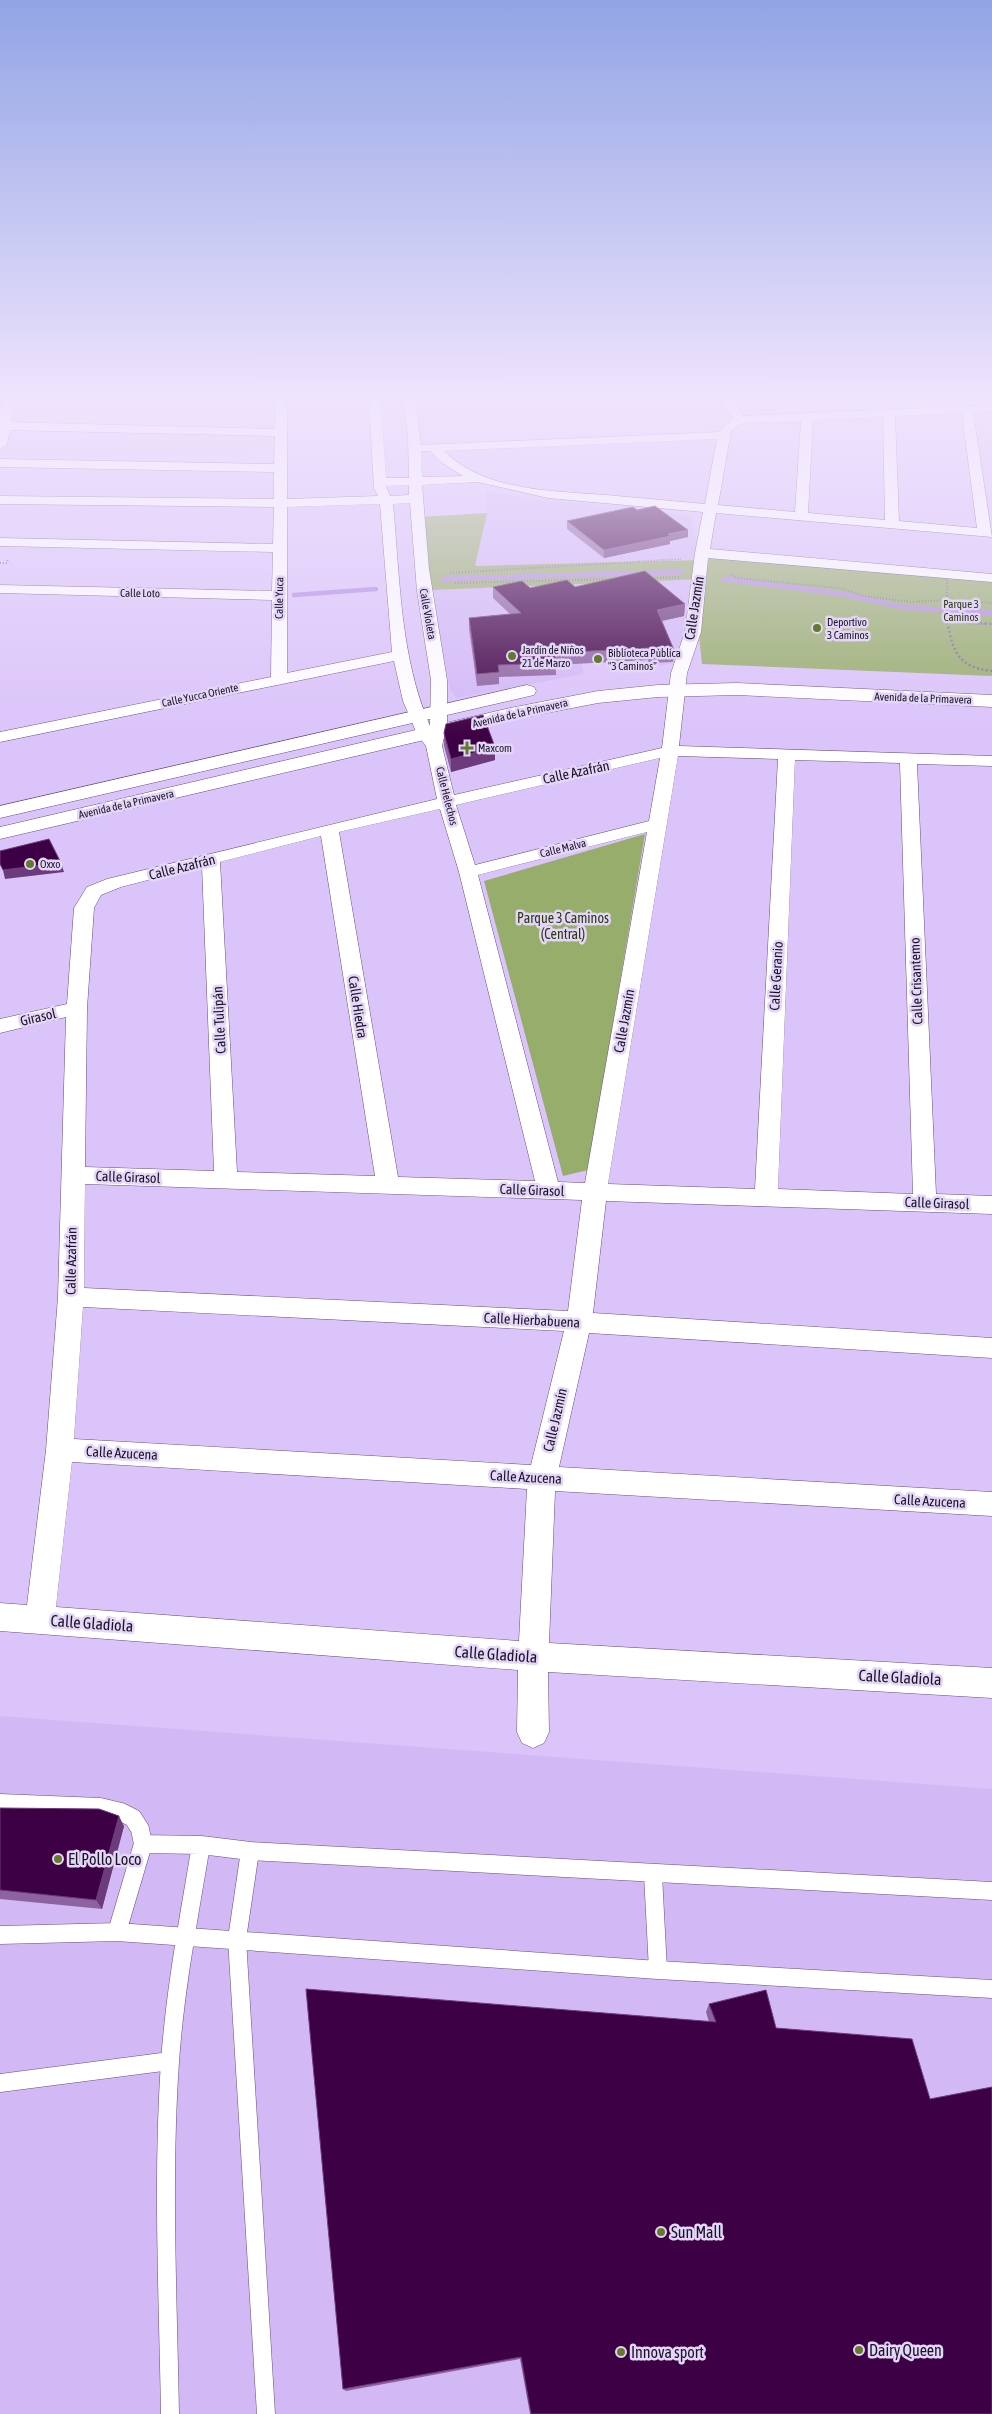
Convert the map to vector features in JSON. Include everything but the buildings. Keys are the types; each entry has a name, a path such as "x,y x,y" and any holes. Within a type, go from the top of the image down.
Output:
{"street":[{"name":"Calle Yuca","path":"278,678 279,511"},
{"name":"Calle Helechos","path":"387,511 400,654 411,701 417,716 433,737 446,801 468,872 549,1191"},
{"name":"Calle Violeta","path":"417,511 423,587 432,626 440,710 433,737"},
{"name":"Calle Jazmín","path":"533,1732 533,1657 542,1478 579,1322 596,1192 670,751 673,678 693,632 701,563 710,511"},
{"path":"720,511 988,533 984,511"},
{"path":"801,511 801,516"},
{"path":"892,511 892,524"},
{"path":"0,542 280,548"},
{"path":"701,563 992,578"},
{"name":"Calle Loto","path":"0,589 279,596"},
{"name":"Calle Yucca Oriente","path":"0,737 400,654"},
{"name":"Avenida de la Primavera","path":"0,833 433,737 563,702 622,694 673,678 992,683"},
{"name":"Avenida de la Primavera","path":"673,678 774,690 992,701"},
{"name":"Avenida de la Primavera","path":"0,812 543,688"},
{"name":"Calle Azafrán","path":"40,1619 60,1450 71,1297 77,1008 84,908 94,891 114,883 211,860 329,828 670,751 992,761"},
{"name":"Calle Geranio","path":"766,1198 787,754"},
{"name":"Calle Crisantemo","path":"908,759 925,1203"},
{"name":"Calle Malva","path":"468,872 658,824"},
{"name":"Calle Hiedra","path":"329,828 388,1186"},
{"name":"Calle Tulipán","path":"211,860 226,1180"},
{"name":"Girasol","path":"0,1026 77,1008"},
{"name":"Calle Girasol","path":"73,1175 992,1205"},
{"name":"Calle Hierbabuena","path":"71,1297 579,1322 992,1348"},
{"name":"Calle Azucena","path":"60,1450 992,1504"},
{"name":"Calle Gladiola","path":"0,1617 533,1657 992,1683"}],"lane":[{"path":"0,1803 100,1807 121,1812 133,1818 140,1829 143,1844 117,1932"},
{"path":"143,1844 201,1845 250,1851 653,1875 984,1889 992,1891"},
{"path":"170,2414 166,2187 170,2061 185,1937 201,1845"},
{"path":"250,1851 236,1939 266,2414"},
{"path":"653,1875 658,1970"},
{"path":"0,1935 117,1932 658,1970 992,1989"},
{"path":"0,2083 170,2061"}],"path":[{"path":"0,563 8,562"},
{"path":"450,572 701,563"},
{"path":"650,578 701,563"},
{"path":"455,583 621,579"},
{"path":"947,580 947,622 954,654 959,660 969,666 992,671"},
{"path":"947,622 992,624"}],"shaded area":[{"path":"487,511 655,511 691,516 700,560 475,566"},
{"path":"703,579 677,662 661,666 619,669 610,644 577,646 584,674 456,698 450,690 432,590"},
{"name":"Sun Mall","path":"0,1716 992,1789 992,2414 0,2414"}],"green space":[{"name":"Parque 3 Caminos","path":"487,513 475,566 700,560 703,578 710,556 992,582 992,676 702,664 699,636 703,579 432,590 419,517"},
{"name":"Parque 3 Caminos (Central)","path":"645,834 588,1170 563,1176 484,881"}],"waterway":[{"path":"444,579 682,572"},
{"path":"724,579 843,594 902,607 992,613"},
{"path":"294,595 376,589"}],"place":[{"name":"Deportivo 3 Caminos","path":"817,628"},
{"name":"Jardin de Niños 21 de Marzo","path":"512,656"},
{"name":"Biblioteca Pública \"3 Caminos\"","path":"598,659"},
{"name":"Maxcom","path":"467,748"},
{"name":"Oxxo","path":"30,864"},
{"name":"El Pollo Loco","path":"58,1859"},
{"name":"Sun Mall","path":"661,2232"},
{"name":"Dairy Queen","path":"859,2350"},
{"name":"Innova sport","path":"621,2352"}]}
